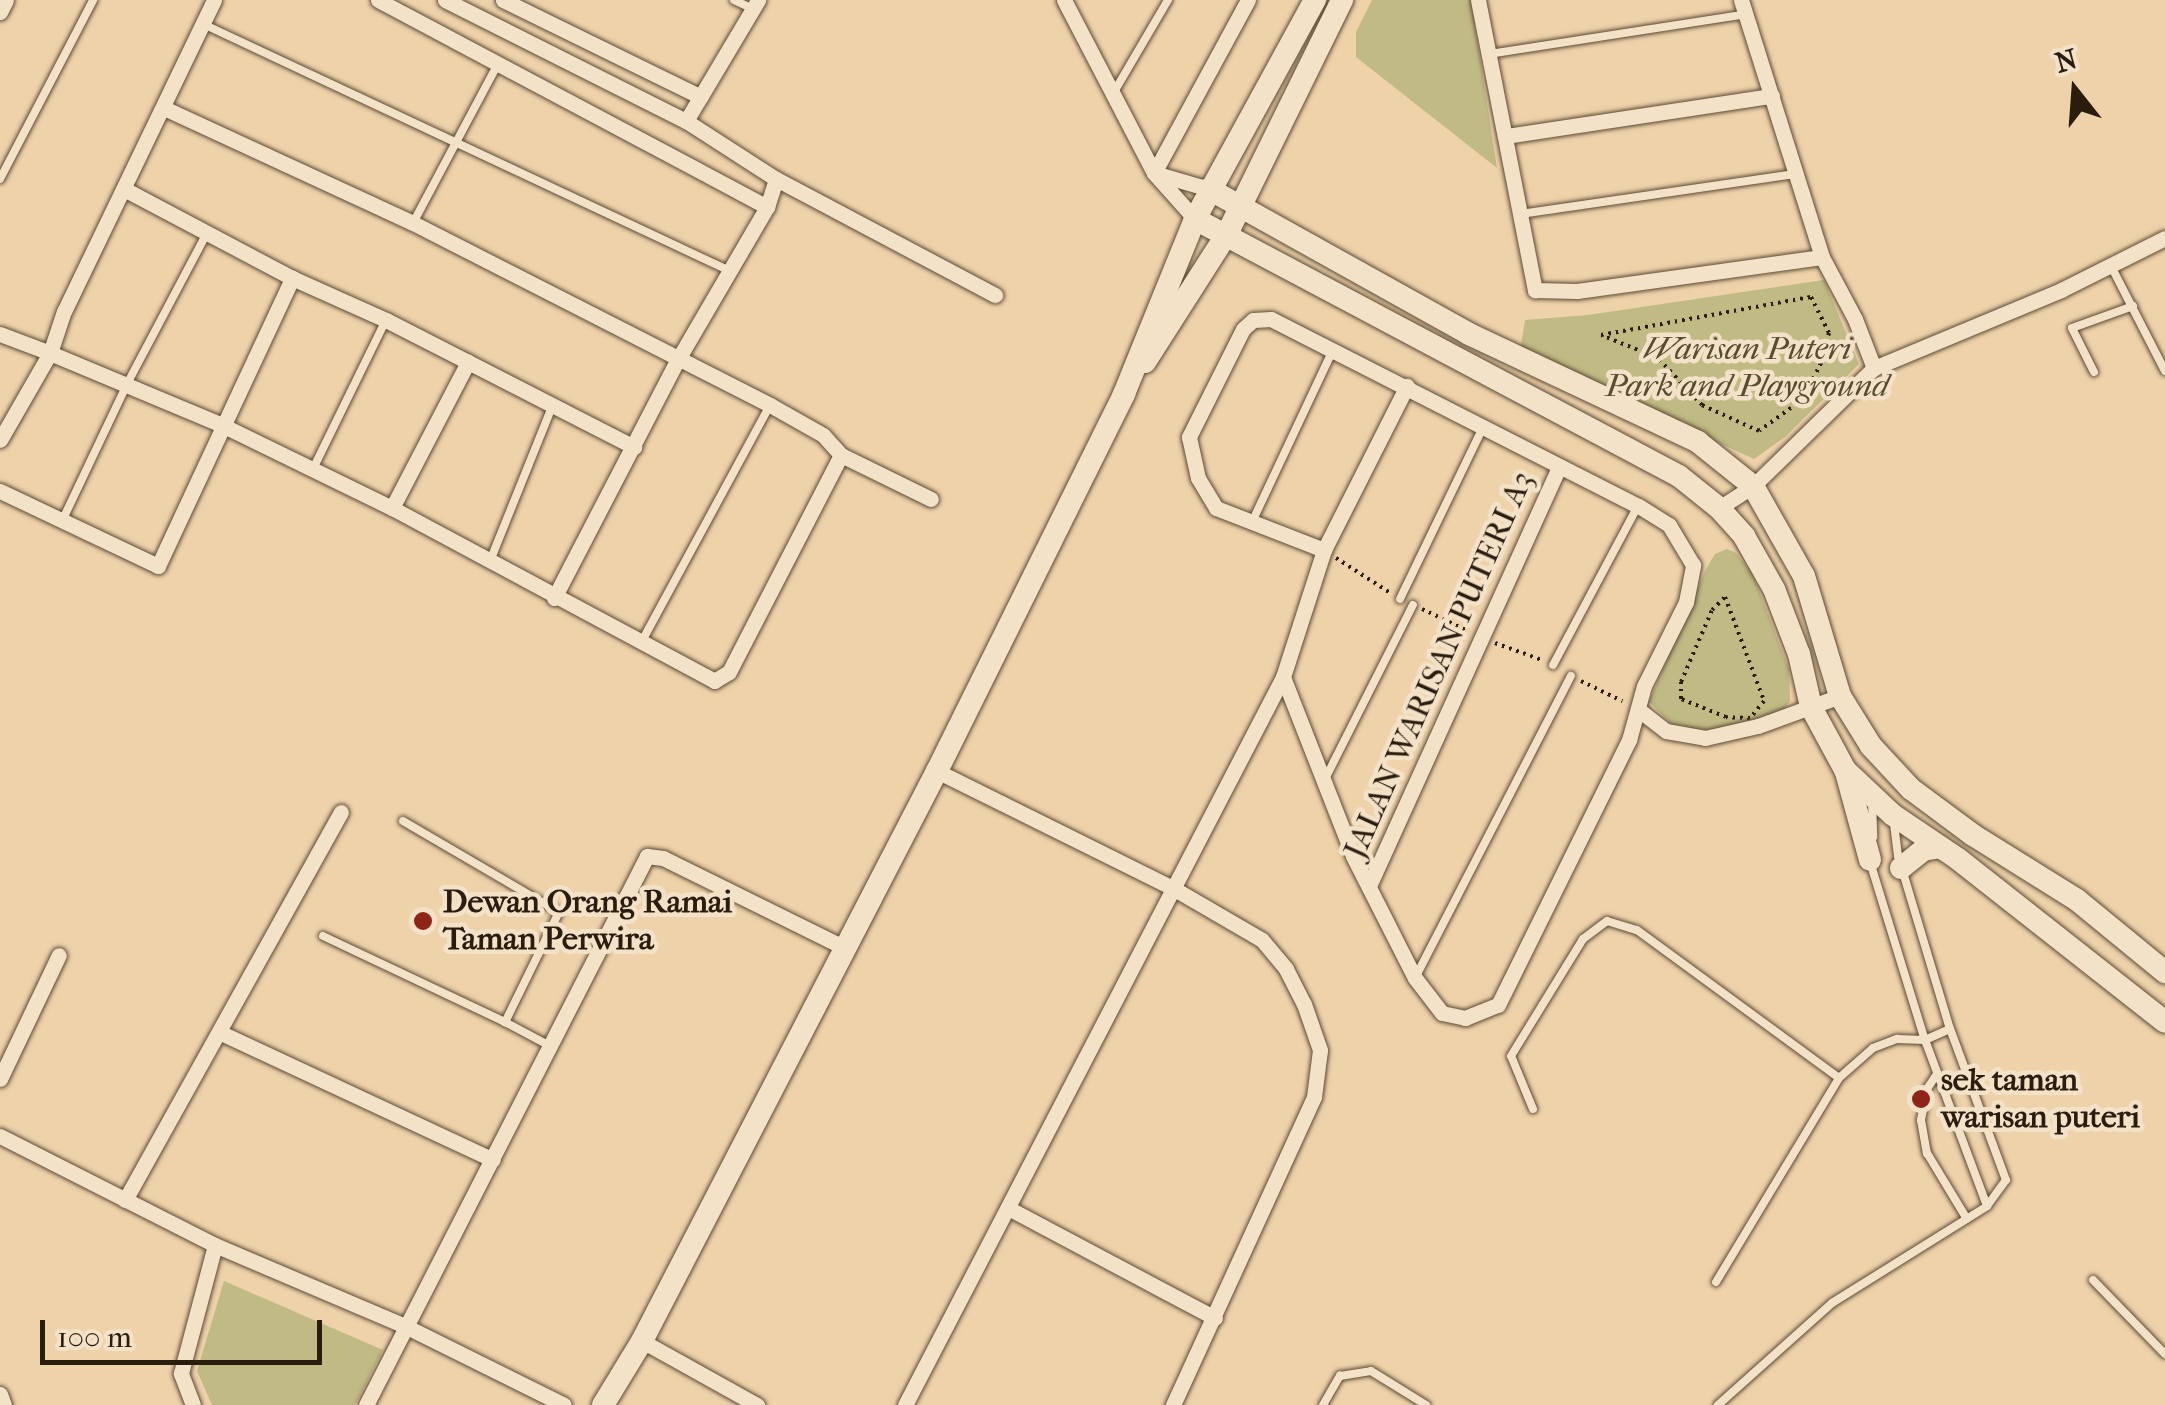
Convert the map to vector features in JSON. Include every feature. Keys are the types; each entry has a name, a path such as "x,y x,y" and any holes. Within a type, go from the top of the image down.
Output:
{"street":[{"path":"0,12 6,0"},
{"path":"0,440 50,353 64,311 214,0"},
{"path":"378,0 767,207"},
{"path":"445,0 686,121 776,179 995,295"},
{"path":"503,0 701,97"},
{"path":"1154,173 1248,0"},
{"path":"602,1405 642,1342 936,771 1124,394 1209,189 1315,0"},
{"path":"1124,394 1193,293 1227,234 1342,0"},
{"path":"1478,0 1535,290 1577,291 1822,257"},
{"path":"686,121 756,4"},
{"path":"1071,5 1111,96 1154,173 1195,218 1679,476 1719,508 1744,536 1774,590 1799,654 1811,708 1846,770 1870,860"},
{"path":"1744,7 1822,257 1855,320 1874,368"},
{"path":"1506,136 1772,96"},
{"path":"164,108 413,223 677,361 770,405 823,435 841,455 930,499"},
{"path":"1154,173 1209,189 1469,334 1698,442 1752,486 1804,576 1840,696 1896,780 1973,836 2077,900 2165,972"},
{"path":"554,598 677,361 767,207 776,179"},
{"path":"124,189 292,278 386,320 634,447"},
{"path":"1719,508 1752,486 1874,368 2112,266 2165,238"},
{"path":"0,491 158,566 292,278"},
{"path":"1283,676 1323,783 1414,978 1442,1013 1465,1018 1498,1005 1629,740 1644,686 1686,602 1693,565 1669,525 1638,506 1271,319 1253,320 1243,329 1189,437 1198,478 1216,508 1324,550"},
{"path":"0,334 222,425 392,508 640,645 714,681 729,672 841,455"},
{"path":"392,508 468,362"},
{"path":"905,1405 1283,676 1324,550 1407,386"},
{"name":"JALAN WARISAN PUTERI A3","path":"1368,886 1559,467"},
{"path":"1640,710 1666,730 1705,738 1840,696"},
{"path":"1846,770 2165,1022"},
{"path":"936,771 1171,887 1262,940 1286,968 1320,1050 1314,1097 1173,1405"},
{"path":"125,1200 340,812"},
{"path":"1901,868 1922,850 1940,846"},
{"path":"366,1405 648,856 662,858 843,947"},
{"path":"0,1080 59,955"},
{"path":"218,1032 493,1160"},
{"path":"0,1136 215,1245 406,1327 564,1405"},
{"path":"1010,1209 1215,1318"},
{"path":"193,1405 181,1373 215,1245"},
{"path":"642,1342 757,1405"},
{"path":"0,1394 4,1405"}],"lane":[{"path":"0,179 94,0"},
{"path":"734,0 756,4"},
{"path":"1111,96 1168,0"},
{"path":"1490,54 1744,7"},
{"path":"202,22 730,271"},
{"path":"413,223 499,62"},
{"path":"1521,214 1796,174"},
{"path":"62,521 127,384 207,233"},
{"path":"2112,266 2165,371"},
{"path":"2094,372 2072,328 2133,306"},
{"path":"312,471 386,320"},
{"path":"1252,522 1333,350"},
{"path":"490,561 553,404"},
{"path":"640,645 770,405"},
{"path":"1400,599 1483,427"},
{"path":"1553,664 1638,506"},
{"path":"1323,783 1413,605"},
{"path":"1414,978 1571,676"},
{"path":"1886,804 1870,860 1925,1040 1987,1206"},
{"path":"1718,1405 1832,1302 1987,1206 2006,1180 1950,1028 1901,868 1886,804"},
{"path":"404,821 559,912 505,1022"},
{"path":"1533,1109 1511,1056 1583,939 1608,921 1638,930 1838,1078"},
{"path":"323,936 550,1046"},
{"path":"1716,1282 1838,1078 1873,1048 1898,1040 1925,1040 1950,1028"},
{"path":"1937,1074 1927,1089 1920,1120 1928,1152 1967,1219"},
{"path":"2093,1280 2165,1354"},
{"path":"1323,1405 1340,1376 1372,1371 1426,1405"}],"path":[{"path":"1811,298 1829,333 1821,363 1803,399 1759,431 1702,405 1658,358 1601,335 1811,298"},
{"path":"1725,597 1764,700 1750,718 1726,717 1681,700 1681,682 1712,610 1725,597"},
{"path":"1480,637 1553,664"},
{"path":"1571,676 1640,710"}],"green space":[{"path":"1372,0 1471,0 1497,168 1356,57 1356,32"},
{"name":"Warisan Puteri Park and Playground","path":"1824,280 1859,364 1785,437 1754,459 1520,352 1525,320 1588,315"},
{"path":"1727,549 1736,553 1753,575 1789,669 1790,701 1779,717 1713,733 1672,724 1649,702 1705,571 1715,554"},
{"path":"224,1281 383,1350 355,1405 212,1405 197,1371"}],"place":[{"name":"Dewan Orang Ramai Taman Perwira","path":"423,921"},
{"name":"sek taman warisan puteri","path":"1921,1099"}]}
